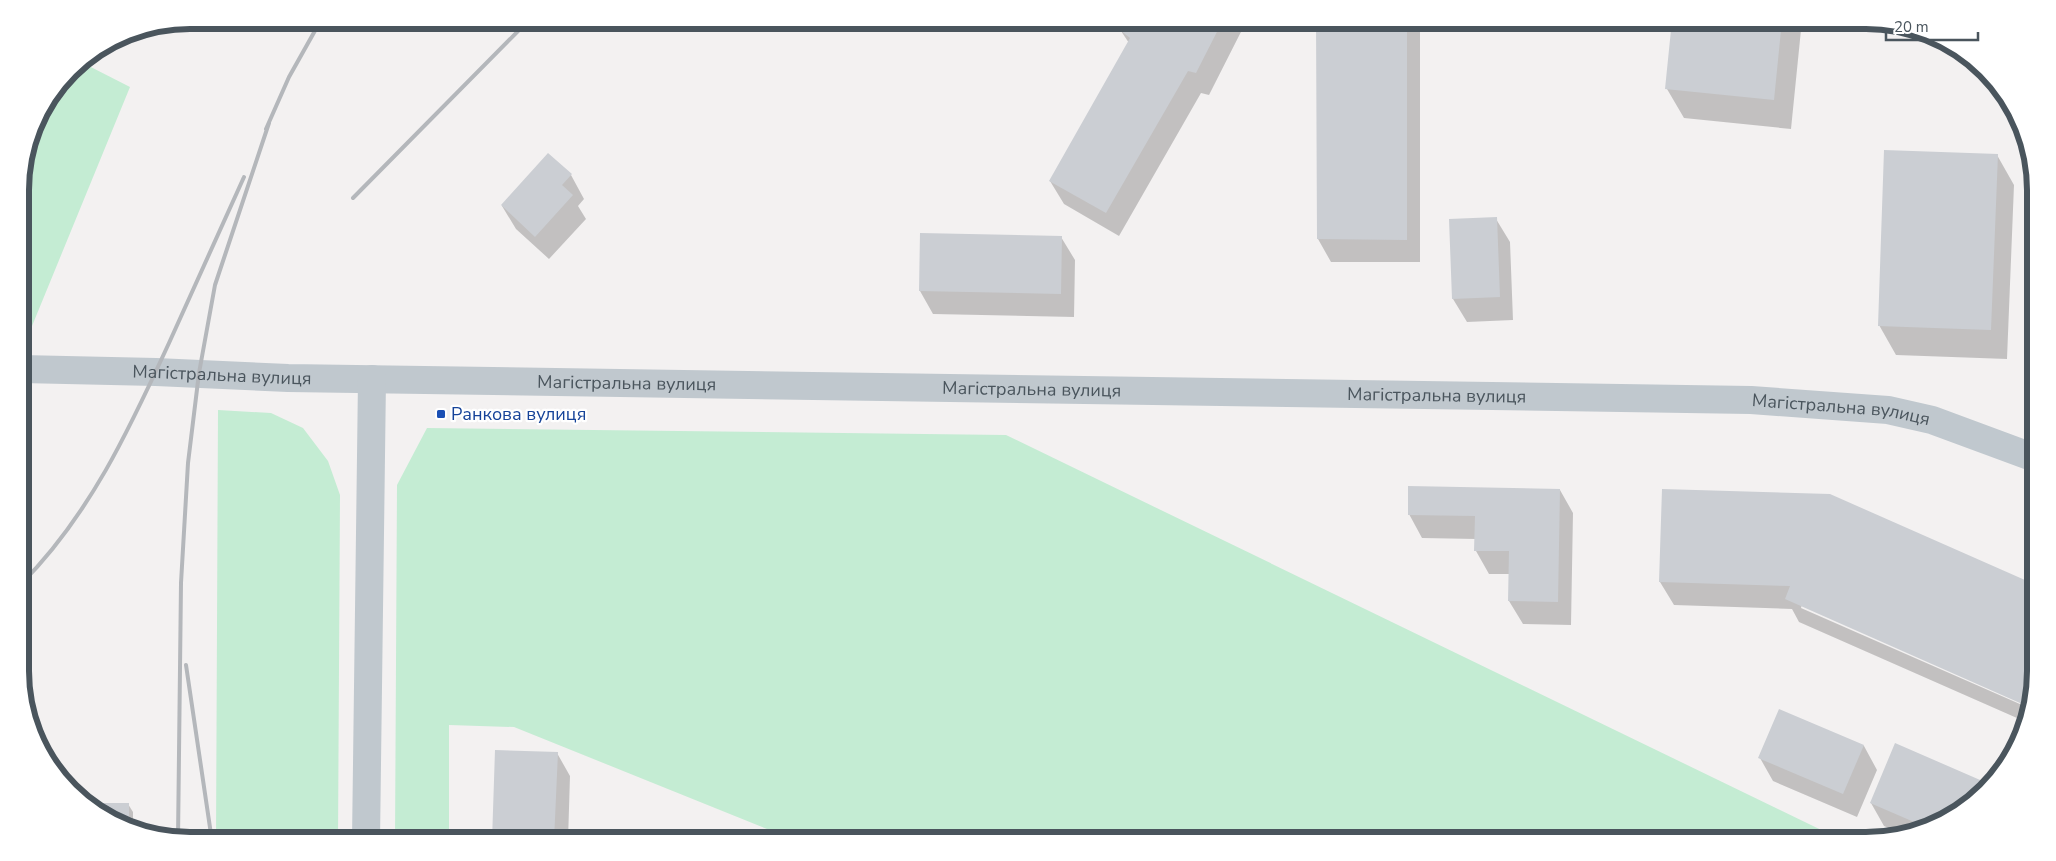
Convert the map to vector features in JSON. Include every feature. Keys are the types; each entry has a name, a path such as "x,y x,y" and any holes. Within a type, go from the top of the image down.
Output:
{"street":[{"name":"Магістральна вулиця","path":"29,368 173,372 288,378 1751,400 1888,410 1932,420 2027,455"},
{"path":"366,832 372,379"}],"green space":[{"path":"88,65 130,87 29,333 29,179 34,148 45,118 69,83"},
{"path":"218,410 271,413 303,428 328,461 340,495 338,832 216,832"},
{"path":"427,428 1006,435 1825,832 775,832 514,727 449,725 449,832 395,832 397,485"}],"building":[{"path":"1218,29 1196,73 1188,71 1106,213 1049,181 1130,38 1120,30"},
{"path":"1316,29 1407,29 1407,240 1317,239"},
{"path":"1671,29 1781,29 1774,100 1665,89"},
{"path":"1884,150 1998,154 1991,330 1878,326"},
{"path":"548,153 572,174 562,185 573,195 535,237 501,205"},
{"path":"1497,217 1500,297 1452,299 1449,219"},
{"path":"920,233 1062,236 1061,294 919,291"},
{"path":"1408,486 1560,489 1558,602 1508,601 1509,551 1474,551 1475,516 1408,515"},
{"path":"1662,489 1830,494 2027,581 2027,682 2024,705 1785,599 1790,586 1659,582"},
{"path":"1779,709 1864,745 1843,794 1758,758"},
{"path":"1895,743 1983,781 1947,811 1918,824 1870,803"},
{"path":"495,750 558,752 554,832 492,832"},
{"path":"98,803 129,803 129,820"}],"railway":[{"path":"266,129 289,77 316,29"},
{"path":"353,198 520,29"},
{"path":"178,832 181,583 188,463 199,373 215,285 269,123"},
{"path":"29,575 67,530 106,471 123,440 244,177"},
{"path":"186,665 211,832"}],"place":[{"name":"Ранкова вулиця","path":"441,414"}]}
